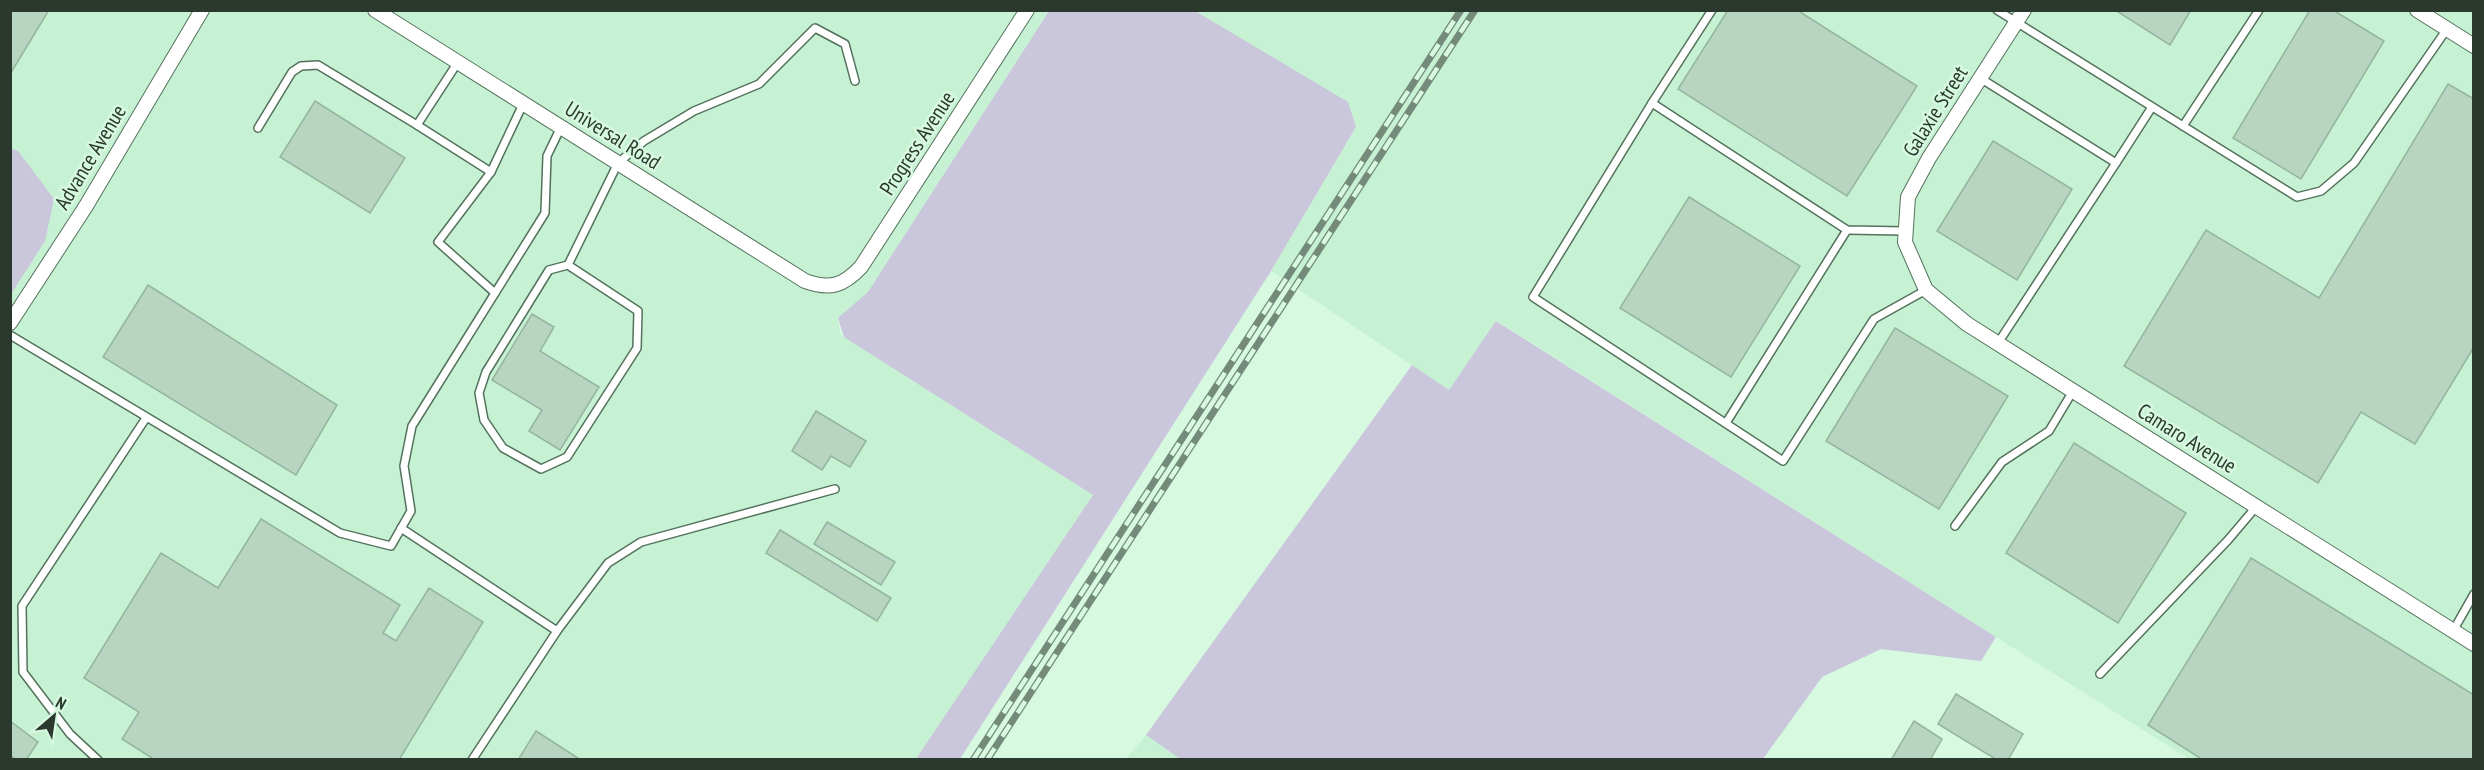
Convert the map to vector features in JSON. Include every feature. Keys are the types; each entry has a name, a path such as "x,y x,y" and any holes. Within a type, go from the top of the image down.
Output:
{"street":[{"name":"Advance Avenue","path":"10,323 86,206 202,10"},
{"name":"Universal Road","path":"375,10 805,281 818,286 831,286"},
{"name":"Progress Avenue","path":"831,286 849,280 861,267 1027,10"},
{"path":"2417,10 2474,46"},
{"name":"Galaxie Street","path":"1905,236 1908,197 1929,158 2020,16"},
{"name":"Camaro Avenue","path":"1905,236 1926,290 1967,324 2474,644"}],"lane":[{"path":"1712,10 1533,297 1783,461 1874,319 1926,290"},
{"path":"1997,10 2020,16 2152,107 2297,197 2321,191 2354,163 2447,29"},
{"path":"2183,126 2259,10"},
{"path":"568,265 638,311 638,348 567,457 541,469 503,448 484,420 478,393 486,372 549,270 568,265 618,163 644,141 694,111 759,84 815,28 845,44 855,81"},
{"path":"417,125 458,62"},
{"path":"258,128 292,72 301,66 318,65 491,172"},
{"path":"1980,78 2116,163"},
{"path":"1652,103 1847,230 1905,236"},
{"path":"495,293 438,242 491,172 523,104"},
{"path":"1998,343 2152,107"},
{"path":"10,335 340,533 391,546 411,510 404,466 412,426 545,213 547,156 561,128"},
{"path":"1726,423 1847,230"},
{"path":"1955,526 2002,462 2049,431 2073,391"},
{"path":"98,759 70,734 23,672 22,606 146,418"},
{"path":"472,759 557,631 608,563 641,542 835,489"},
{"path":"2100,674 2228,540 2256,507"},
{"path":"401,528 557,631"},
{"path":"2453,631 2474,594"}],"shaded area":[{"path":"11,11 1049,11 868,293 838,318 840,334 1093,495 916,759 11,759 10,294 45,241 18,151 11,148"},
{"path":"1049,11 1195,11 1348,102 1356,127 1271,271 960,759 916,759 1093,495 844,337 838,318 868,292"},
{"path":"1195,11 2473,11 2473,759 2189,759 1497,321 1449,390 1271,271 1356,127"},
{"path":"11,148 18,151 54,199 45,241 11,294"},
{"path":"1496,321 1996,637 1981,661 1881,649 1822,677 1763,759 1182,760 1146,735 1412,365 1449,390"},
{"path":"1146,735 1182,759 1125,760"}],"building":[{"path":"10,10 49,10 12,71 10,70"},
{"path":"1728,10 1797,10 1917,86 1847,196 1678,89"},
{"path":"2115,10 2191,10 2170,45"},
{"path":"2310,10 2333,10 2384,41 2301,179 2233,138"},
{"path":"2448,84 2474,99 2474,347 2415,444 2361,412 2318,483 2124,366 2206,230 2319,298"},
{"path":"315,101 405,158 370,213 280,157"},
{"path":"1993,141 2072,189 2017,280 1937,231"},
{"path":"1689,197 1800,266 1731,377 1620,308"},
{"path":"148,285 337,405 296,475 103,357"},
{"path":"532,314 554,327 540,351 599,387 560,450 529,431 542,410 492,380"},
{"path":"1895,328 2008,396 1939,509 1826,441"},
{"path":"816,411 866,441 850,467 831,456 822,470 792,451"},
{"path":"2074,443 2186,513 2118,623 2006,553"},
{"path":"261,519 400,605 383,633 396,641 429,588 483,622 399,760 155,760 122,739 139,712 84,678 161,553 218,588"},
{"path":"827,522 895,562 881,585 814,544"},
{"path":"780,530 891,598 877,621 766,553"},
{"path":"2251,558 2474,695 2474,760 2203,760 2148,725"},
{"path":"1956,694 2023,734 2008,760 1997,760 1938,724"},
{"path":"10,721 38,742 26,760 17,760 10,755"},
{"path":"1914,721 1942,739 1930,760 1891,760"},
{"path":"536,731 581,760 518,760"}],"railway":[{"path":"973,760 1461,10"},
{"path":"987,760 1475,10"}]}
